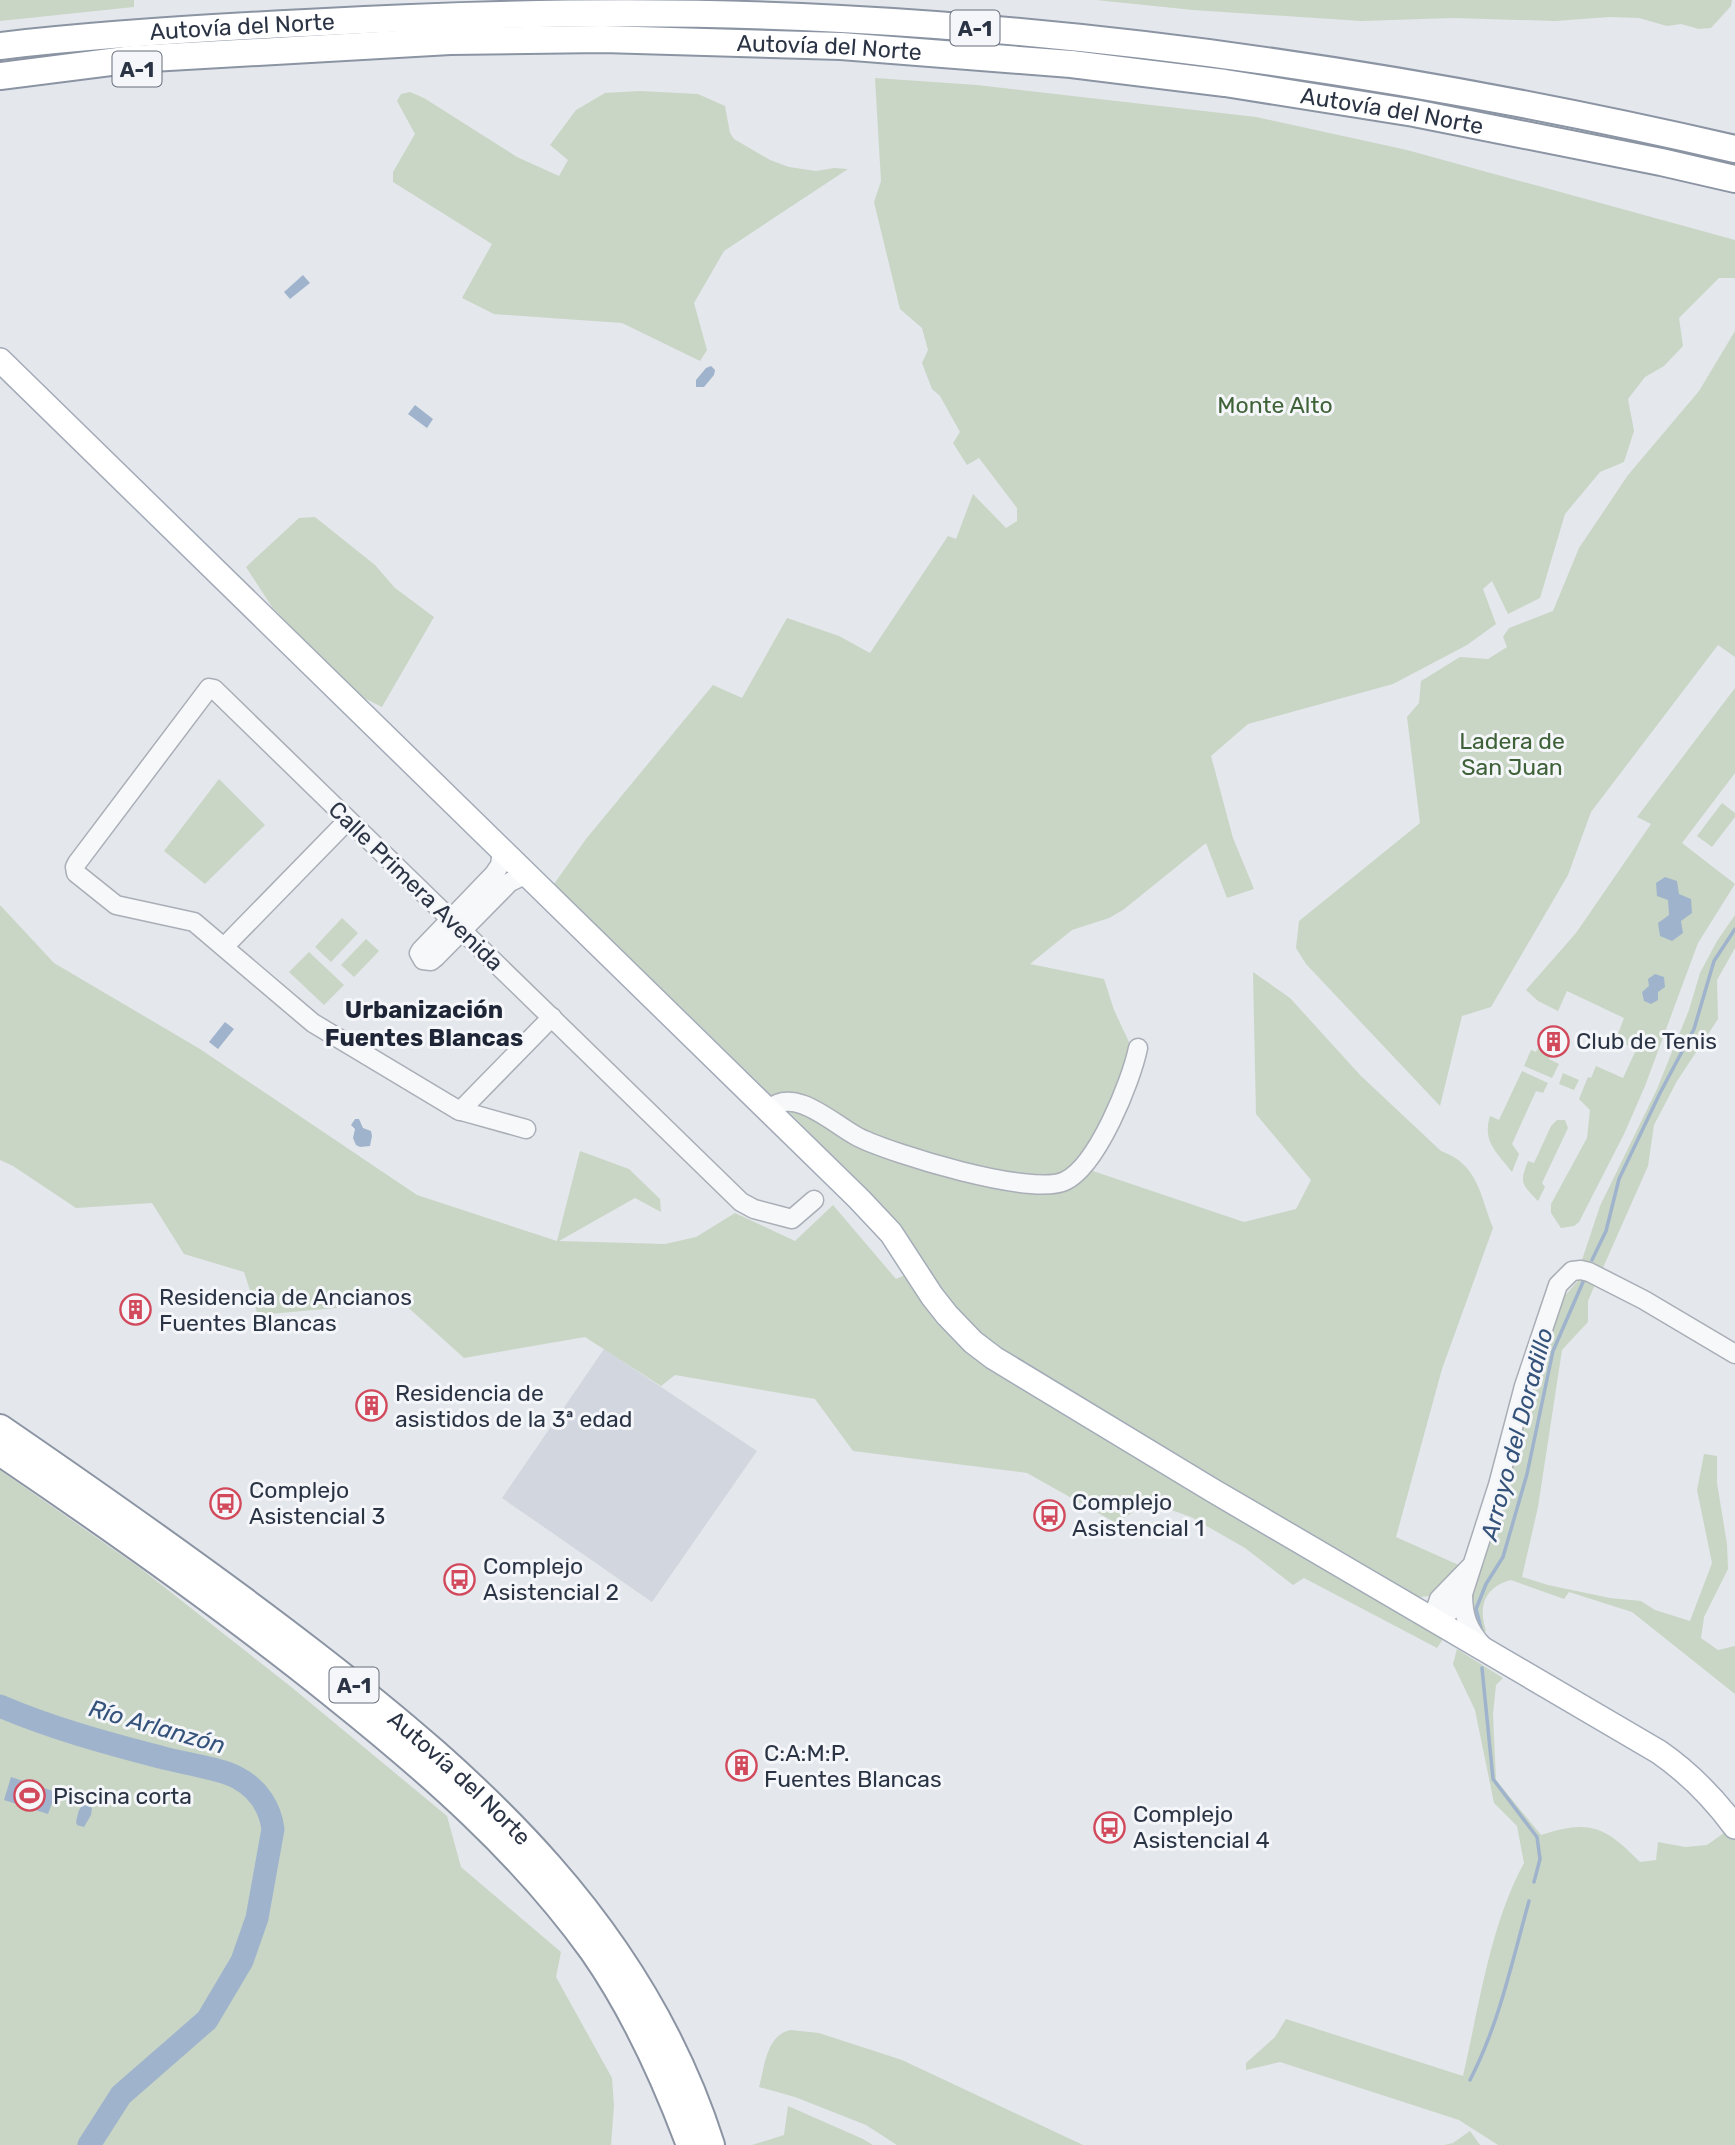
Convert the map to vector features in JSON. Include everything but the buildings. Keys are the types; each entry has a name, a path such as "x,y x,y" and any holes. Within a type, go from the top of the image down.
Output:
{"highway":[{"name":"Autovía del Norte","path":"0,46 139,33 411,17 673,14 851,19 1128,42 1292,65 1448,89 1735,149"},
{"name":"Autovía del Norte","path":"0,76 134,59 450,41 603,39 841,46 1071,64 1212,81 1414,113 1735,179"},
{"name":"A-1","path":"0,89 274,50"},
{"name":"Autovía del Norte","path":"0,1428 253,1607 382,1706 454,1768 532,1845 568,1886 625,1963 649,2004 668,2022 690,2145"},
{"name":"Autovía del Norte","path":"0,1452 211,1600 297,1665 443,1786 561,1909 594,1953 650,2051 682,2096 711,2145"},
{"path":"678,2145 682,2096"},
{"path":"682,2096 720,2145"}],"main road":[{"path":"0,360 769,1109 891,1233 932,1296 973,1342 1050,1393 1432,1612 1486,1649 1666,1757 1694,1779 1735,1827"}],"street":[{"name":"Calle Primera Avenida","path":"224,947 194,922 116,905 76,873 75,867 212,688 741,1202 754,1209 792,1219 814,1200"},
{"path":"348,820 224,947 313,1023 460,1111 526,1129"},
{"path":"456,925 500,865 502,850"},
{"path":"456,925 510,882 527,874"},
{"path":"460,1111 552,1017"},
{"path":"769,1109 775,1103 805,1104 837,1125 885,1149 1005,1180 1055,1184 1065,1181 1082,1169 1092,1154 1129,1083 1138,1048"},
{"path":"1432,1612 1452,1611 1463,1594 1498,1485 1528,1373 1558,1286 1572,1271 1589,1272 1644,1300 1735,1354"},
{"path":"1432,1612 1472,1565"},
{"path":"1463,1594 1466,1622 1475,1638 1486,1649"}],"shaded area":[{"path":"604,1349 757,1451 652,1602 502,1498"}],"green space":[{"path":"0,0 134,0 134,7 0,21"},
{"path":"1096,0 1732,0 1731,6 1711,28 1699,29 1681,24 1667,26 1639,18 1609,17 1555,21 1454,18 1361,21 1193,10"},
{"name":"Monte Alto","path":"875,78 977,85 1256,117 1407,150 1735,240 1735,278 1719,278 1679,318 1683,346 1664,366 1645,377 1628,399 1634,431 1624,462 1600,472 1565,514 1540,598 1508,614 1492,581 1483,589 1496,624 1467,645 1393,684 1248,724 1211,756 1233,838 1254,889 1227,898 1206,843 1123,910 1109,918 1072,930 1030,964 1104,979 1114,1010 1136,1057 1087,1169 1244,1222 1296,1209 1311,1180 1256,1114 1253,972 1290,998 1361,1076 1441,1151 1463,1164 1476,1182 1493,1228 1442,1369 1396,1537 1461,1566 1432,1596 1418,1597 1217,1483 1208,1501 1443,1639 1437,1648 1304,1578 1293,1585 1245,1548 1191,1517 1149,1502 1116,1523 1027,1473 853,1451 815,1399 675,1375 661,1386 585,1337 464,1358 402,1302 258,1315 244,1272 184,1254 152,1203 76,1208 0,1160 0,905 54,963 200,1049 417,1195 557,1241 580,1151 629,1169 660,1199 661,1212 635,1198 559,1241 665,1244 696,1237 735,1213 795,1241 833,1205 896,1279 926,1266 902,1228 797,1120 554,884 586,839 713,685 742,698 787,618 839,636 870,653 948,536 956,539 973,494 1006,528 1017,521 1017,508 979,458 967,465 953,443 960,432 940,396 932,389 922,363 928,350 922,328 900,309 874,202 881,181"},
{"path":"640,91 698,94 725,106 730,133 734,139 770,160 789,167 816,171 848,169 724,251 694,303 707,350 700,361 622,323 494,314 462,298 492,244 393,182 393,172 415,134 397,101 401,94 410,92 424,98 517,157 559,176 568,160 550,145 576,110 605,93"},
{"name":"Ladera de San Juan","path":"1735,331 1735,657 1718,645 1591,812 1568,875 1491,1007 1462,1016 1440,1106 1306,964 1296,948 1299,921 1420,823 1407,717 1419,703 1421,681 1460,657 1488,659 1507,647 1503,637 1509,628 1553,611 1579,548 1628,475 1699,391"},
{"path":"315,517 375,565 395,588 434,617 382,707 364,698 334,671 272,607 246,567 299,518"},
{"path":"1735,688 1735,773 1682,843 1735,884 1698,943 1645,1086 1624,1134 1579,1222 1574,1226 1561,1228 1551,1213 1551,1204 1587,1138 1590,1110 1579,1099 1588,1077 1591,1078 1596,1066 1623,1078 1636,1050 1616,1039 1624,1018 1567,991 1558,1011 1538,1001 1526,990 1576,933 1651,824 1637,817"},
{"path":"219,779 265,825 205,884 164,851"},
{"path":"1722,803 1735,813 1735,817 1712,847 1697,836"},
{"path":"1735,915 1735,948 1717,980 1718,1019 1677,1081 1654,1125 1648,1166 1602,1270 1582,1260 1600,1206 1657,1089 1689,1010 1700,973"},
{"path":"342,918 358,933 331,962 315,947"},
{"path":"366,939 379,951 354,977 341,965"},
{"path":"309,952 344,985 324,1005 289,972"},
{"path":"1539,1046 1552,1052 1549,1059 1559,1064 1552,1078 1524,1066 1531,1050 1536,1052"},
{"path":"1522,1071 1548,1083 1543,1093 1536,1091 1512,1144 1519,1154 1512,1172 1492,1146 1488,1125 1490,1116 1499,1120"},
{"path":"1563,1073 1579,1080 1574,1090 1559,1084"},
{"path":"1557,1120 1565,1120 1568,1128 1542,1183 1545,1187 1538,1201 1525,1187 1523,1179 1528,1161 1534,1163 1551,1126"},
{"path":"1581,1277 1596,1282 1588,1301 1588,1322 1562,1350 1538,1507 1522,1577 1610,1598 1641,1601 1655,1610 1690,1621 1712,1563 1697,1490 1704,1454 1717,1456 1717,1483 1727,1544 1728,1569 1704,1617 1701,1638 1718,1650 1735,1646 1735,1694 1632,1612 1569,1592 1564,1599 1511,1580 1495,1588 1485,1599 1483,1614 1486,1631 1484,1632 1472,1611 1472,1596 1528,1398 1563,1298"},
{"path":"0,1470 140,1568 290,1686 447,1816 461,1867 561,1952 556,1977 612,2078 614,2106 611,2145 0,2145"},
{"path":"1457,1649 1503,1678 1496,1685 1493,1714 1496,1780 1541,1835 1572,1827 1595,1829 1617,1840 1640,1862 1656,1860 1658,1842 1685,1847 1707,1845 1735,1825 1735,2145 1498,2145 1459,2120 1280,2062 1246,2070 1246,2063 1275,2037 1286,2019 1463,2076 1494,1939 1512,1887 1524,1863 1517,1826 1494,1803 1475,1710 1453,1664"},
{"path":"790,2030 819,2033 902,2060 1083,2145 897,2145 866,2125 795,2097 759,2087 771,2045 782,2033"},
{"path":"788,2106 873,2145 752,2145 784,2135"},
{"path":"1470,2131 1480,2145 1444,2145 1453,2143"}],"water":[{"path":"303,275 310,283 290,299 284,292"},
{"path":"711,366 715,370 714,375 704,387 696,387 696,380"},
{"path":"415,405 433,419 427,428 408,414"},
{"path":"1665,877 1677,881 1679,894 1691,899 1692,913 1681,921 1683,933 1672,941 1660,936 1658,923 1669,915 1668,900 1657,896 1656,883"},
{"path":"1655,974 1664,977 1665,987 1658,992 1658,1000 1651,1004 1644,1001 1642,992 1649,986 1648,979"},
{"path":"225,1022 234,1029 218,1049 209,1042"},
{"path":"355,1119 359,1119 363,1128 371,1131 370,1146 356,1145 353,1138 355,1129 351,1125"},
{"name":"Piscina corta","path":"11,1777 56,1792 48,1814 4,1800"},
{"path":"87,1804 92,1808 91,1815 84,1827 77,1825 79,1811"}],"waterway":[{"name":"Arroyo del Doradillo","path":"1592,1260 1606,1231 1619,1179 1694,1029 1714,961 1735,929"},
{"name":"Arroyo del Doradillo","path":"1482,1632 1476,1609 1486,1584 1503,1557 1527,1474 1553,1351 1583,1282"},
{"name":"Arroyo del Doradillo","path":"1482,1668 1493,1779 1537,1837 1540,1859 1534,1882"},
{"name":"Río Arlanzón","path":"0,1706 99,1741 230,1774 257,1793 266,1806 273,1829 257,1918 242,1961 207,2020 121,2095 89,2145"},
{"name":"Arroyo del Doradillo","path":"1470,2080 1497,2015 1529,1901"}],"place":[{"name":"Club de Tenis","path":"1553,1041"},
{"name":"Residencia de Ancianos Fuentes Blancas","path":"136,1310"},
{"name":"Residencia de asistidos de la 3ª edad","path":"372,1406"},
{"name":"Complejo Asistencial 3","path":"226,1503"},
{"name":"Complejo Asistencial 1","path":"1049,1515"},
{"name":"Complejo Asistencial 2","path":"460,1579"},
{"name":"C:A:M:P. Fuentes Blancas","path":"741,1766"},
{"name":"Piscina corta","path":"30,1796"},
{"name":"Complejo Asistencial 4","path":"1110,1827"}],"district":[{"name":"Urbanización Fuentes Blancas","path":"424,1024"}]}
